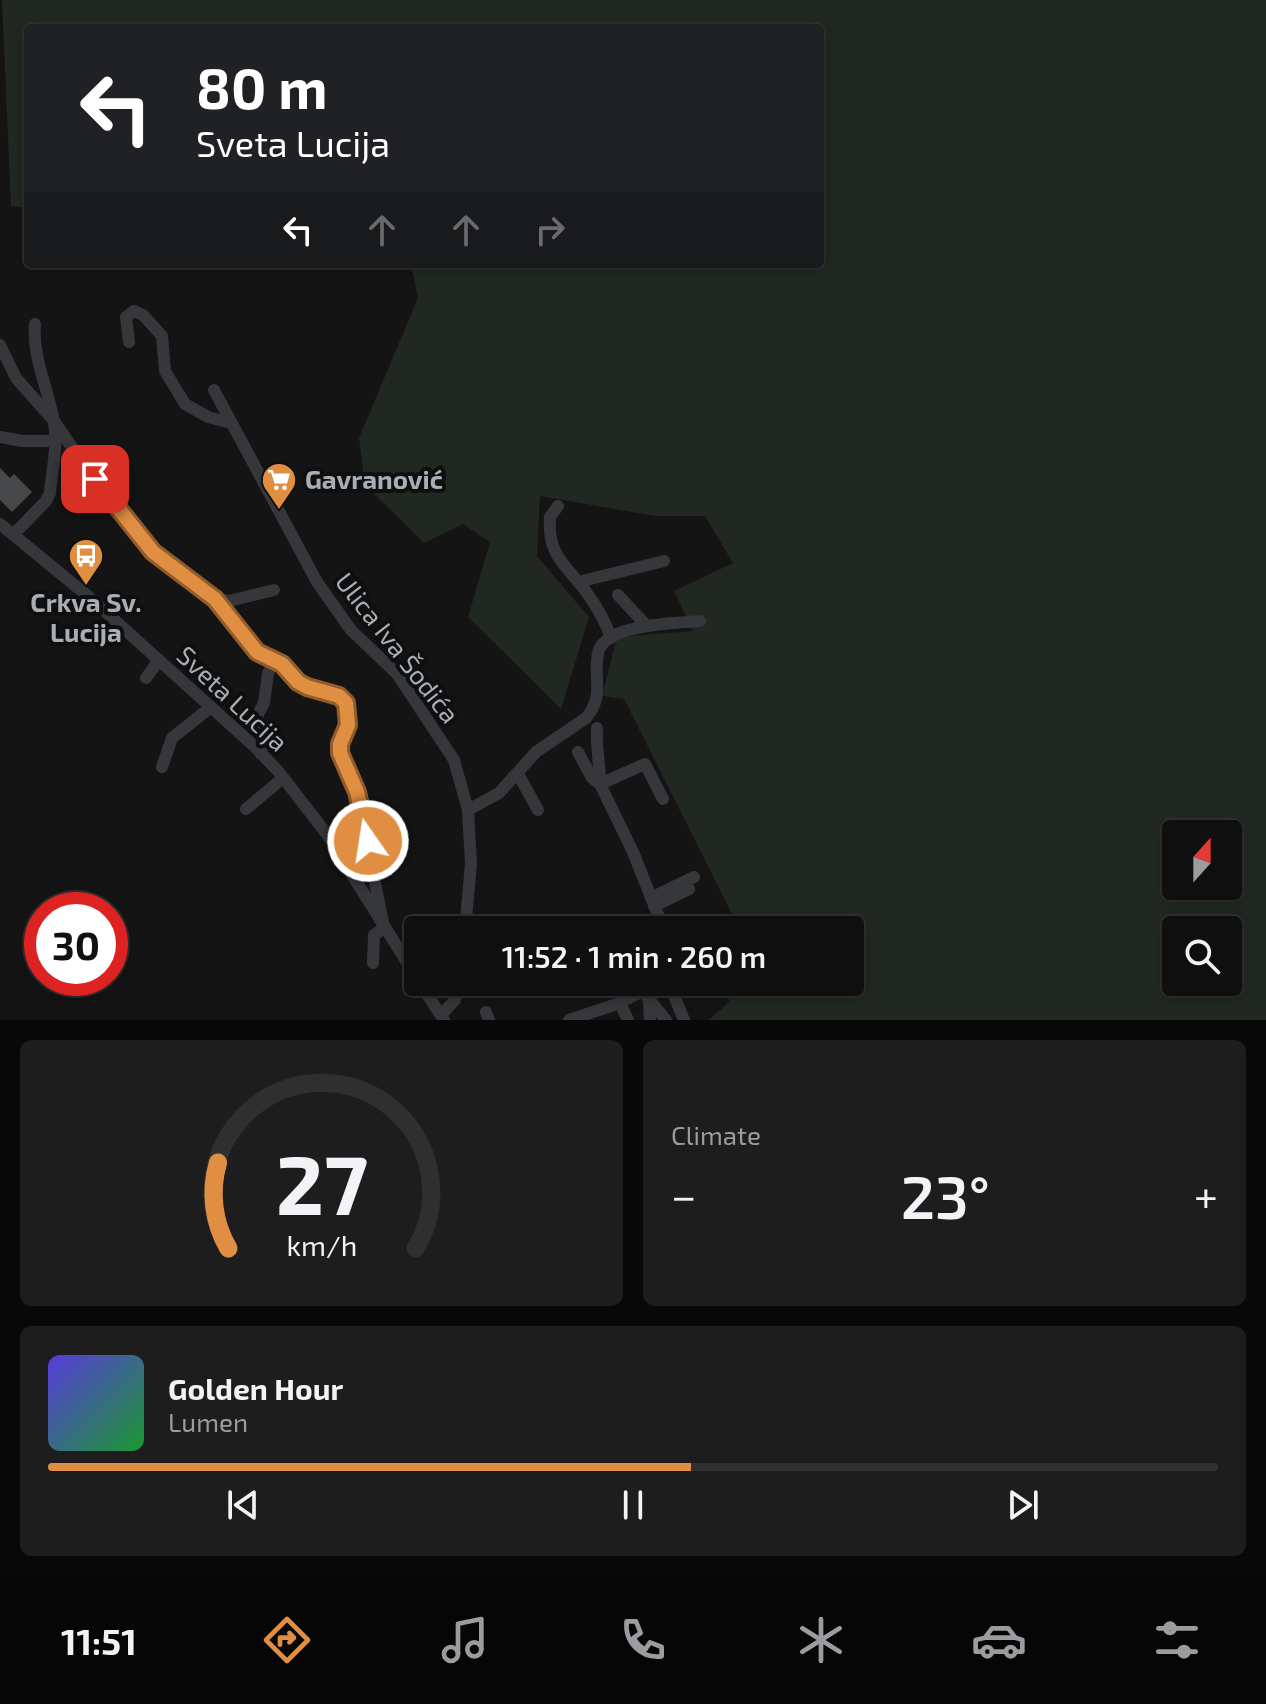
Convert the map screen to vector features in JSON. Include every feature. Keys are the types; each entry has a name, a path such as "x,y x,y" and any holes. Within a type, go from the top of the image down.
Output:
{"street":[{"path":"129,342 126,317 134,311 143,315 162,336 165,371 185,404 208,417 231,423"},
{"name":"Sveta Lucija","path":"13,535 50,493 56,441 54,421 38,363 35,324"},
{"name":"Sveta Lucija","path":"0,345 16,378 54,421 153,552 215,599 257,652 275,661 307,687 339,696 346,703 348,725 340,744 340,753 357,792 384,928"},
{"name":"Ulica Iva Šodića","path":"214,390 317,582 351,630 397,674 454,760 468,810 471,864 466,916"},
{"path":"0,437 22,441 56,441"},
{"path":"558,506 550,517 552,547 559,561 600,614 611,638"},
{"name":"Sveta Lucija","path":"0,524 89,597 261,754 326,833 404,958"},
{"path":"578,582 664,561"},
{"path":"215,599 229,601 274,590"},
{"path":"618,595 646,625"},
{"path":"468,810 499,793 536,752 592,711 599,685 598,654 600,647 611,638 646,625 700,621"},
{"path":"146,678 159,660"},
{"path":"261,754 264,732 257,716 264,703 268,673 275,661"},
{"path":"162,767 172,738 211,707"},
{"path":"597,728 595,750 600,784 658,916"},
{"path":"578,752 592,778 600,784"},
{"path":"600,784 645,764 663,799"},
{"path":"518,774 538,810"},
{"path":"246,809 283,778"},
{"path":"653,902 692,883"},
{"path":"373,963 374,935 384,928"},
{"name":"Sveta Lucija","path":"428,996 442,1018"},
{"path":"442,1018 456,996"},
{"path":"569,1020 601,1015 620,1003 646,997"},
{"path":"646,997 650,1020"},
{"path":"646,997 666,1020"},
{"path":"675,998 684,1020"},
{"path":"620,1003 628,1020"}],"shaded area":[{"path":"2,0 1266,0 1266,1020 709,1020 730,1001 726,996 864,996 864,916 733,916 624,699 602,696 617,637 693,631 674,591 733,563 705,516 656,516 540,496 537,556 589,617 561,709 468,617 490,542 463,524 424,543 365,485 359,438 418,298 412,268 824,268 824,24 24,24 24,208 11,206"}],"building":[{"path":"0,468 10,478 14,474 32,492 12,512 0,500"}],"place":[{"name":"Gavranović","path":"279,511"},
{"name":"Crkva Sv. Lucija","path":"86,587"}],"route":[{"path":"95,479 153,552 215,599 257,652 282,664 298,682 339,696 346,703 348,725 340,744 340,753 357,792 368,841"}]}
